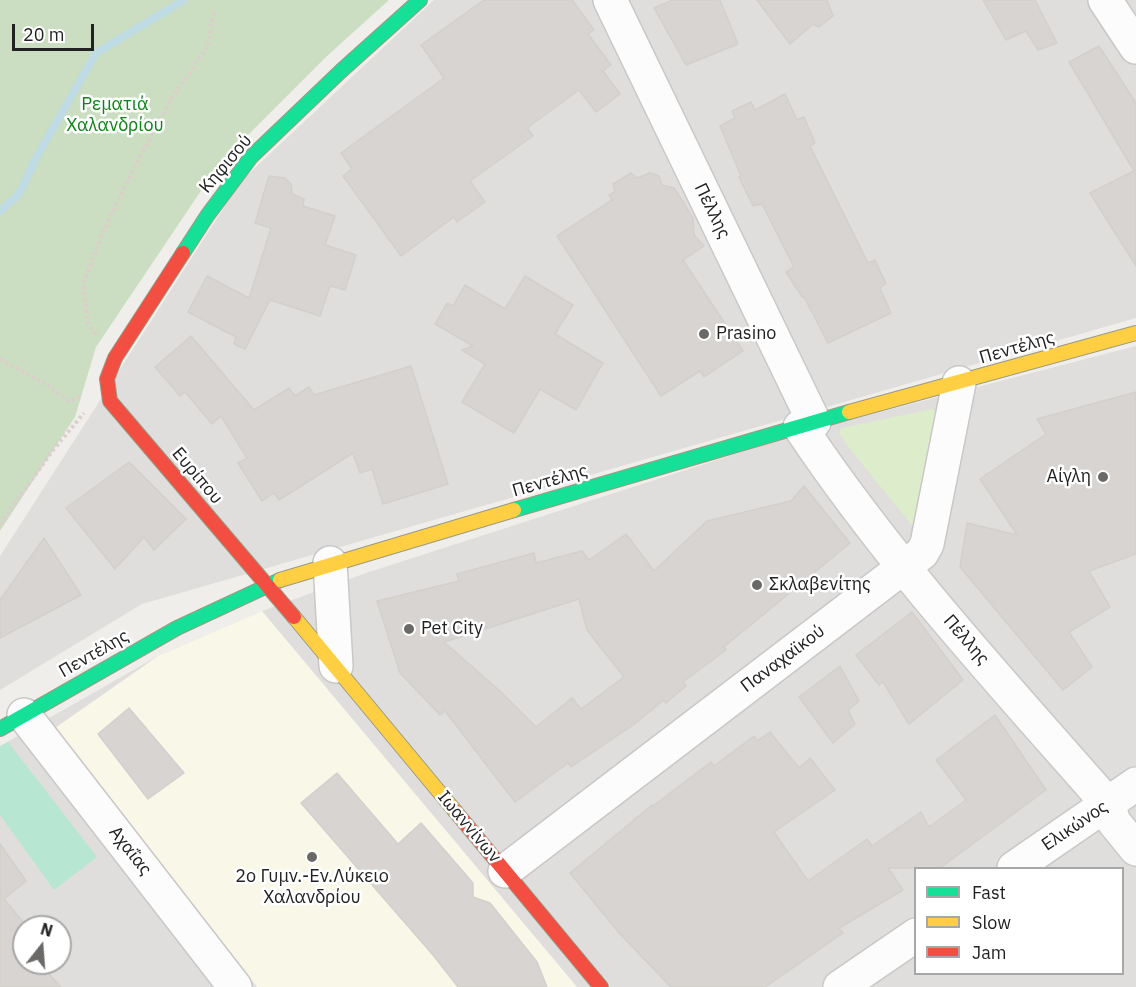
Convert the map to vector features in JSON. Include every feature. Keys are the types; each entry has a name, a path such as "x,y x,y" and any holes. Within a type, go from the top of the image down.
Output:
{"street":[{"name":"Κηφισού","path":"106,388 107,375 115,358 207,216 251,157 420,0"},
{"name":"Πέλλης","path":"610,0 807,424 822,461 903,568 1108,804 1114,822 1136,849"},
{"path":"1105,0 1136,47"},
{"name":"Πεντέλης","path":"12,722 155,640 266,585 330,563 807,424 1136,333"},
{"name":"Παναχαϊκού","path":"505,871 922,553 927,544 959,383"},
{"name":"Ευρίπου","path":"106,388 110,401 266,585"},
{"path":"330,563 336,666"},
{"name":"Ιωαννίνων","path":"266,585 336,666 601,987"},
{"name":"Αχαΐας","path":"12,722 235,987"},
{"name":"Ελικώνος","path":"1015,867 1136,784"},
{"path":"840,987 914,936"}],"path":[{"path":"115,358 88,323 83,284 101,237 131,174 172,98 208,46 214,10"},
{"path":"0,359 47,385 69,401"},
{"path":"0,524 53,450 106,388"}],"shaded area":[{"path":"434,0 1136,0 1136,318 142,604 0,690 0,556 241,181"},
{"path":"1136,346 1136,987 0,987 0,746 158,656 262,611 366,573 807,431"},
{"name":"2ο Γυμν.-Εν.Λύκειο Χαλανδρίου","path":"262,611 577,987 257,987 55,728 158,656"}],"green space":[{"name":"Ρεματιά Χαλανδρίου","path":"0,0 389,0 327,56 219,164 96,347 75,417 0,531"},
{"path":"933,409 937,415 915,529 839,433 841,428"},
{"path":"8,742 97,857 54,890 0,815 0,746"}],"building":[{"path":"484,0 572,0 594,30 588,34 611,65 603,71 620,94 596,112 579,90 527,128 533,136 470,181 485,202 457,222 454,217 401,256 343,176 352,169 341,153 444,78 421,45"},
{"path":"673,0 720,0 738,44 686,65 654,8"},
{"path":"757,0 827,0 833,16 819,27 813,24 790,44"},
{"path":"983,0 1035,0 1057,43 1038,50 1026,31 1006,40"},
{"path":"1099,46 1136,103 1136,266 1090,193 1134,171 1069,62"},
{"path":"785,94 797,120 804,117 815,143 810,146 868,263 875,260 886,284 880,288 891,313 828,343 804,297 786,272 794,267 762,204 753,206 739,177 741,176 720,126 735,118 732,111 751,102 755,110"},
{"path":"631,173 637,178 650,173 659,176 662,185 674,188 680,197 693,218 694,235 704,246 683,260 743,351 704,377 700,371 661,396 557,236 612,200 609,195 615,192 613,184"},
{"path":"269,176 285,178 291,184 292,194 304,199 303,206 335,216 325,245 356,255 345,290 330,286 320,316 270,300 245,349 234,344 236,337 188,312 207,276 249,298 271,228 255,223"},
{"path":"525,276 573,305 555,334 603,363 576,410 540,389 514,433 462,402 485,364 462,350 473,346 435,324 447,303 453,306 465,285 505,309"},
{"path":"191,336 254,410 289,388 295,396 309,387 314,395 411,366 448,484 383,504 372,469 360,473 353,453 279,500 274,493 262,501 238,463 247,458 221,416 212,424 185,392 180,396 155,367"},
{"path":"1136,392 1136,554 1089,571 1110,607 1069,632 1092,667 1063,690 960,567 967,523 1017,535 980,479 1046,434 1037,419"},
{"path":"129,462 186,519 154,550 144,537 115,569 66,508"},
{"path":"804,486 850,543 724,647 726,650 683,682 686,686 666,703 664,700 633,725 571,767 568,763 515,802 445,711 440,715 400,673 377,601 459,581 457,574 534,553 536,563 582,551 589,560 626,534 654,571 707,521 791,501","holes":["579,599 587,630 624,677 581,709 572,698 536,727 501,692 444,642"]},
{"path":"44,538 81,595 0,638 0,600"},
{"path":"912,612 963,680 909,724 883,682 879,685 856,655"},
{"path":"840,666 859,701 848,710 855,724 833,743 799,697"},
{"path":"129,708 184,773 148,799 98,734"},
{"path":"995,715 1046,790 941,867 888,868 903,890 839,928 843,933 765,987 671,987 620,934 570,873 652,805 711,762 714,766 754,736 757,741 770,732 799,768 810,758 835,790 774,832 808,881 867,839 872,846 921,812 929,827 966,800 936,760"},
{"path":"337,773 398,844 421,823 473,883 473,897 490,903 537,962 547,987 458,987 301,803"},
{"path":"0,844 26,881 4,899 17,915 12,915 12,975 50,975 61,987 0,987"}],"waterway":[{"path":"0,211 19,194 36,158 96,53 184,0"}],"traffic: fast":[{"path":"183,253 207,216 251,157 420,0"},
{"path":"514,510 849,412"},
{"path":"0,729 177,628 280,580"}],"traffic: slow":[{"path":"849,412 1136,333"},
{"path":"280,580 514,510"},
{"path":"294,617 455,811"}],"traffic: jam":[{"path":"183,253 115,358 107,379 110,401 294,617"},
{"path":"455,811 601,987"}],"place":[{"name":"Prasino","path":"704,334"},
{"name":"Αίγλη","path":"1103,477"},
{"name":"Σκλαβενίτης","path":"757,585"},
{"name":"Pet City","path":"409,629"},
{"name":"2ο Γυμν.-Εν.Λύκειο Χαλανδρίου","path":"312,857"}]}
